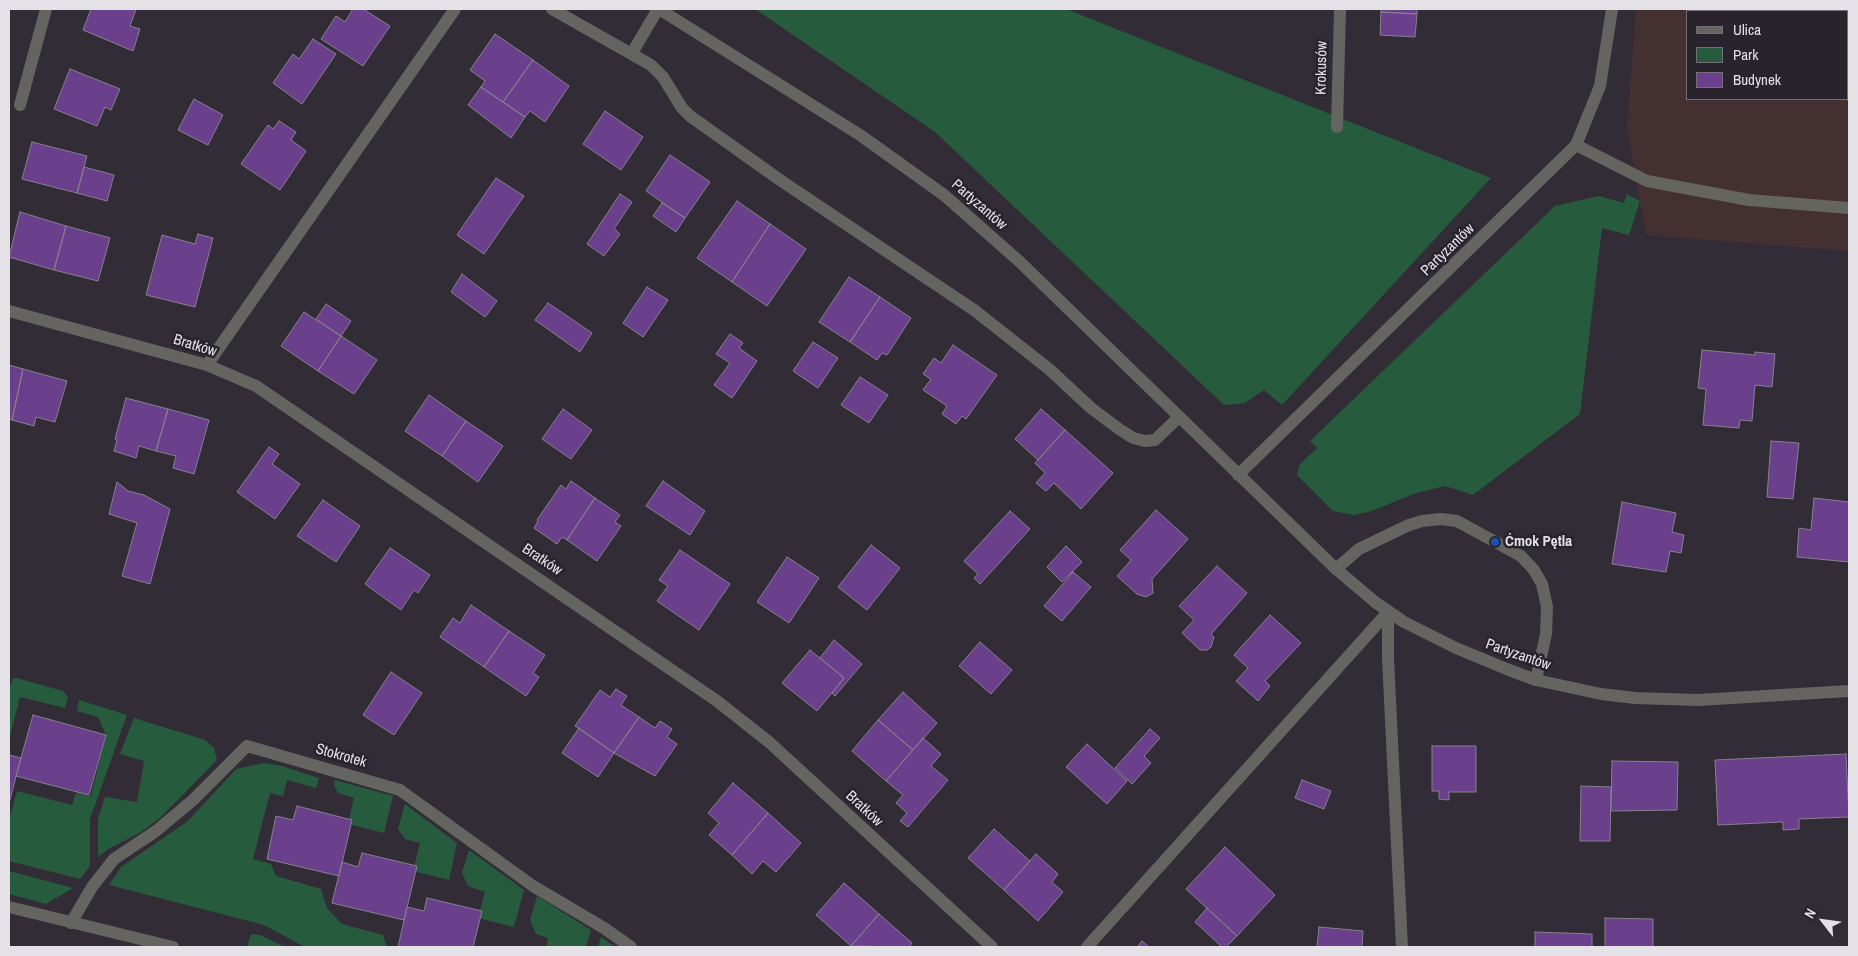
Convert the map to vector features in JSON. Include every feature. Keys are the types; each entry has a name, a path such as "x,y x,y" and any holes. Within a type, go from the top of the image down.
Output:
{"street":[{"path":"20,105 46,9"},
{"path":"207,365 455,9"},
{"path":"552,9 651,65 663,77 682,108 690,116 780,180 974,310 1042,363 1091,408 1119,429 1133,438 1145,441 1155,440 1179,417"},
{"path":"632,53 659,9"},
{"name":"Partyzantów","path":"659,9 854,131 944,194 1020,262 1336,569 1388,612 1456,648 1536,680 1601,694 1651,698 1726,699 1849,691"},
{"name":"Krokusów","path":"1337,127 1340,9"},
{"name":"Partyzantów","path":"1238,475 1576,145 1600,86 1612,9"},
{"path":"1576,145 1648,181 1749,200 1849,208"},
{"name":"Bratków","path":"9,311 207,365 256,386 716,700 768,742 992,947"},
{"path":"1336,569 1359,549 1409,525 1422,521 1441,519 1457,521 1521,556 1534,570 1542,584 1547,606 1546,634 1536,680"},
{"path":"1087,947 1388,612"},
{"path":"1388,612 1388,658 1402,947"},
{"name":"Stokrotek","path":"71,923 92,887 114,859 156,832 193,800 248,746 400,790 534,886 604,928 631,947"},
{"path":"9,907 173,947"}],"shaded area":[{"path":"1636,9 1849,9 1849,251 1646,235 1627,127"}],"green space":[{"path":"755,9 1066,9 1491,178 1282,405 1264,390 1245,403 1224,405 935,132"},
{"path":"1627,194 1640,201 1629,235 1602,228 1580,414 1473,495 1445,486 1416,493 1369,512 1353,515 1333,511 1297,475 1300,464 1317,448 1310,441 1555,206 1599,196 1624,203"},
{"path":"17,678 63,691 68,697 65,708 20,697 10,736 9,688 13,679"},
{"path":"79,700 127,715 90,819 90,866 80,879 9,861 9,820 17,791 72,805 76,793 91,796 106,735 98,717 77,711"},
{"path":"134,718 205,740 214,748 217,760 161,817 141,832 108,849 98,857 98,819 105,797 137,802 144,761 120,754"},
{"path":"264,763 282,766 319,778 316,788 287,780 283,796 270,793 253,859 271,864 276,876 321,889 327,908 342,924 383,935 387,947 305,947 264,925 109,885 121,867 188,821 236,769"},
{"path":"335,780 393,796 384,833 348,824 354,798 338,793 334,785"},
{"path":"405,804 457,843 449,880 413,871 420,843 405,839 398,829"},
{"path":"469,850 524,890 514,927 478,918 485,892 468,886 462,873"},
{"path":"9,871 73,888 46,904 9,894"},
{"path":"537,896 591,930 586,947 546,947 548,938 536,934 530,920"},
{"path":"251,934 260,935 285,947 247,947"},
{"path":"601,937 611,944 616,947 598,947"}],"building":[{"path":"91,9 136,9 130,26 140,29 133,51 83,30"},
{"path":"353,9 363,9 390,26 363,66 321,39 336,16 345,22"},
{"path":"1381,9 1417,9 1417,14 1381,12"},
{"path":"1849,9 1849,100 1848,10 1707,10"},
{"path":"1381,12 1417,14 1415,37 1380,35"},
{"path":"495,34 533,60 503,102 481,87 485,81 470,70"},
{"path":"313,39 336,54 302,104 273,83 293,54 299,59"},
{"path":"533,60 569,86 545,122 530,111 525,117 503,102"},
{"path":"70,69 120,89 111,110 105,107 97,126 54,109"},
{"path":"481,87 525,117 511,138 468,105"},
{"path":"194,99 223,115 208,145 178,130"},
{"path":"605,111 643,137 621,170 583,144"},
{"path":"279,121 296,132 291,140 306,151 280,190 241,164 268,125 273,129"},
{"path":"32,142 87,156 77,193 22,179"},
{"path":"670,155 710,182 685,218 646,191"},
{"path":"84,167 114,175 107,201 77,193"},
{"path":"496,178 524,196 484,254 457,235"},
{"path":"620,194 632,202 614,229 620,234 604,256 587,244"},
{"path":"737,201 770,224 732,282 697,258"},
{"path":"662,203 685,218 676,232 653,216"},
{"path":"20,212 66,226 54,270 9,257"},
{"path":"770,224 806,249 767,306 732,282"},
{"path":"66,226 110,238 98,281 54,270"},
{"path":"198,234 213,238 195,307 146,295 162,235 195,244"},
{"path":"462,274 497,301 485,317 451,292"},
{"path":"849,277 880,297 850,342 819,322"},
{"path":"647,287 668,300 643,337 623,323"},
{"path":"880,297 911,318 887,355 882,353 877,360 850,342"},
{"path":"548,303 592,333 580,352 535,320"},
{"path":"326,304 351,321 341,336 316,319"},
{"path":"304,312 341,336 318,371 281,346"},
{"path":"730,334 743,343 739,348 757,361 732,398 714,385 730,363 716,354"},
{"path":"341,336 377,360 354,394 318,371"},
{"path":"813,342 838,358 818,388 793,371"},
{"path":"953,345 997,375 966,419 962,416 956,424 942,414 947,406 923,390 931,379 923,374 934,358 941,363"},
{"path":"1702,350 1755,355 1755,352 1775,354 1772,387 1755,385 1752,421 1740,420 1739,428 1703,425 1706,389 1698,388"},
{"path":"9,365 23,369 12,420 9,419"},
{"path":"23,369 67,381 55,422 36,417 34,426 12,420"},
{"path":"860,377 888,395 869,423 841,405"},
{"path":"429,395 466,421 442,456 405,431"},
{"path":"126,398 168,409 156,451 139,446 136,458 114,451 117,440 115,439"},
{"path":"168,409 209,420 194,474 173,468 176,456 156,451"},
{"path":"563,409 592,430 571,459 542,439"},
{"path":"1041,409 1065,430 1038,460 1015,439"},
{"path":"466,421 503,446 478,482 442,456"},
{"path":"1065,430 1113,473 1081,509 1054,483 1046,491 1036,483 1045,473 1035,463"},
{"path":"1771,441 1799,443 1793,499 1767,497"},
{"path":"269,447 279,454 272,464 300,484 275,519 237,492"},
{"path":"571,481 595,498 567,540 562,537 557,544 534,528 537,520 561,485 566,489"},
{"path":"663,481 705,511 690,535 646,506"},
{"path":"117,482 128,491 144,495 170,509 150,584 122,576 137,523 109,514"},
{"path":"595,498 620,515 615,522 621,526 597,561 567,540"},
{"path":"1814,498 1849,502 1849,562 1797,557 1799,528 1811,530"},
{"path":"323,500 360,526 336,562 297,536"},
{"path":"1622,502 1676,513 1672,532 1684,535 1681,553 1670,551 1666,572 1612,564"},
{"path":"1156,510 1188,539 1152,579 1153,593 1146,597 1137,594 1117,576 1131,560 1120,550"},
{"path":"1010,511 1030,529 980,584 974,578 978,574 964,561"},
{"path":"871,545 900,568 867,610 838,587"},
{"path":"1066,546 1082,562 1062,582 1047,567"},
{"path":"390,548 430,575 418,593 414,590 401,610 365,584"},
{"path":"680,550 730,584 699,630 657,601 668,586 659,580"},
{"path":"787,557 819,578 789,623 757,602"},
{"path":"1217,566 1247,593 1211,634 1214,637 1211,647 1207,650 1200,650 1182,633 1194,620 1179,606"},
{"path":"1073,572 1091,587 1062,621 1044,606"},
{"path":"471,605 509,631 484,667 440,637 453,618 460,623"},
{"path":"1270,615 1301,643 1265,681 1270,686 1258,701 1236,681 1248,668 1234,655"},
{"path":"509,631 545,655 533,673 539,677 526,696 484,667"},
{"path":"834,640 862,664 835,696 832,693 844,678 820,658"},
{"path":"980,642 1012,670 991,694 959,666"},
{"path":"810,650 844,678 817,711 782,683"},
{"path":"391,672 422,693 394,735 363,715"},
{"path":"616,689 627,696 621,705 639,717 614,753 575,726 600,690 610,697"},
{"path":"903,692 937,723 913,750 878,720"},
{"path":"33,715 106,735 89,795 16,776"},
{"path":"639,717 655,728 660,721 672,729 667,737 677,744 655,776 614,753"},
{"path":"878,720 913,750 886,781 852,751"},
{"path":"579,728 614,753 598,777 562,753"},
{"path":"1150,729 1160,738 1144,756 1151,763 1132,784 1115,768"},
{"path":"923,738 941,754 931,766 948,780 908,827 900,821 907,813 896,803 903,795 886,781"},
{"path":"1087,744 1127,781 1107,804 1066,767"},
{"path":"1432,746 1476,746 1476,792 1449,792 1449,800 1439,799 1439,791 1432,791"},
{"path":"1846,754 1849,817 1799,819 1799,829 1783,830 1783,822 1718,825 1715,760"},
{"path":"9,755 21,758 9,803"},
{"path":"1612,761 1678,762 1677,810 1611,811"},
{"path":"1302,780 1331,791 1324,809 1295,798"},
{"path":"733,783 768,813 732,855 709,835 719,823 708,813"},
{"path":"1581,786 1611,787 1610,841 1580,841"},
{"path":"297,806 352,820 339,876 267,859 276,816 293,820"},
{"path":"768,813 801,843 776,872 763,861 752,874 732,855"},
{"path":"994,829 1030,861 1004,890 968,858"},
{"path":"1225,847 1275,895 1237,936 1186,889"},
{"path":"362,853 417,866 404,920 332,903 342,862 358,867"},
{"path":"1036,854 1058,874 1052,882 1063,892 1038,921 1004,890"},
{"path":"844,883 879,914 851,946 816,915"},
{"path":"427,898 482,911 473,947 398,947 407,907 424,911"},
{"path":"1207,908 1237,936 1226,947 1222,947 1195,922"},
{"path":"879,914 912,943 909,947 851,946"},
{"path":"1605,918 1653,919 1653,947 1605,947"},
{"path":"1319,927 1363,931 1362,947 1317,947"},
{"path":"1535,932 1592,934 1592,947 1535,947"},
{"path":"1142,941 1149,947 1137,947"}],"place":[{"name":"Ćmok Pętla","path":"1495,542"}]}
